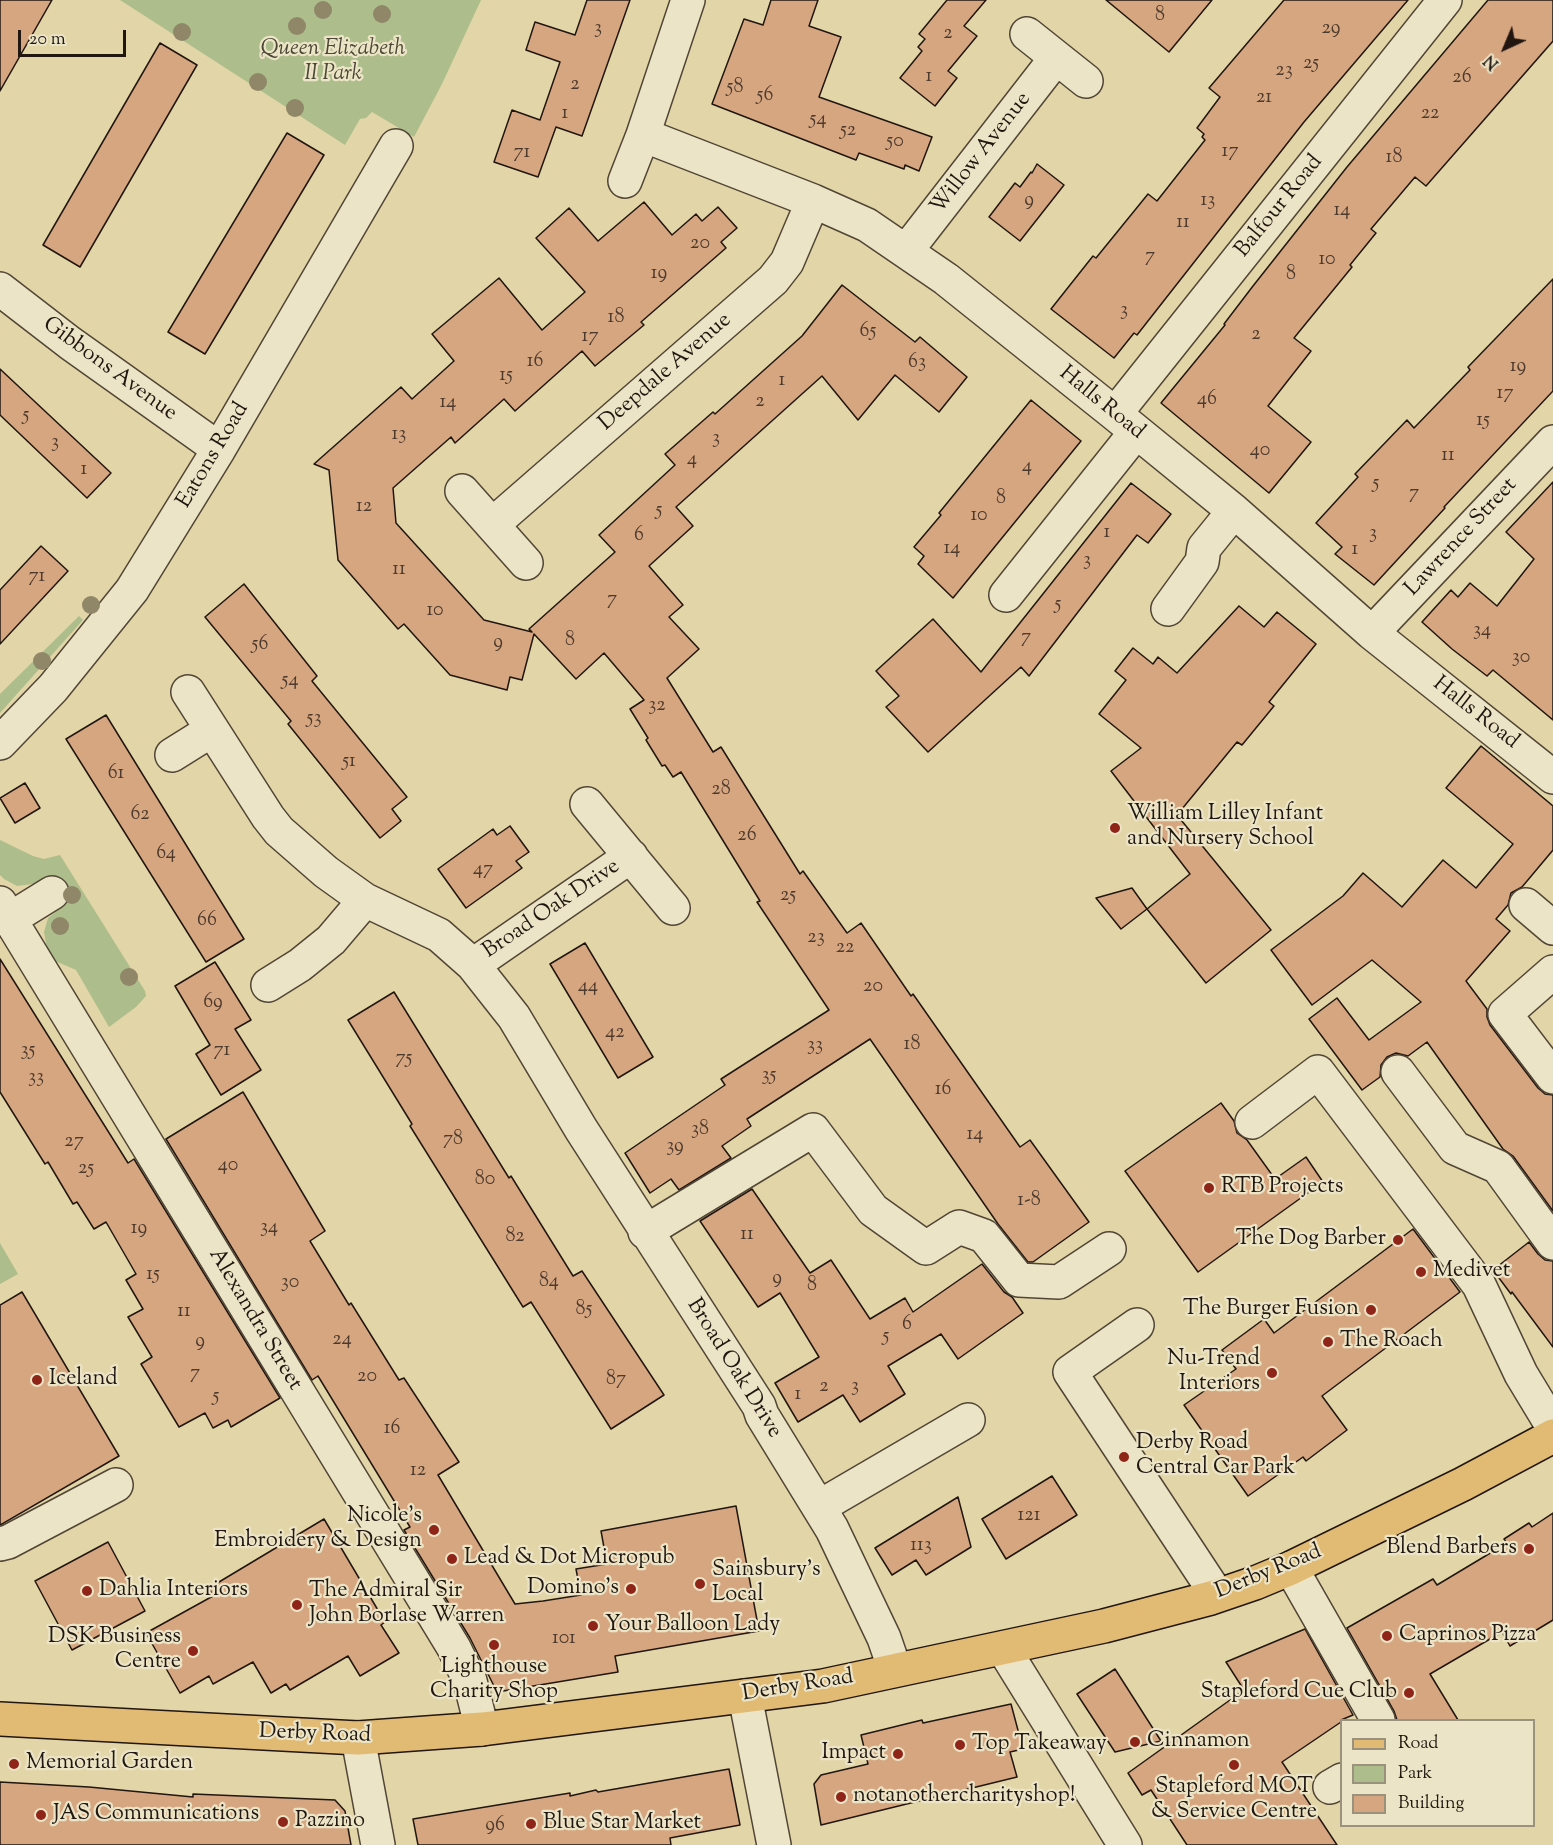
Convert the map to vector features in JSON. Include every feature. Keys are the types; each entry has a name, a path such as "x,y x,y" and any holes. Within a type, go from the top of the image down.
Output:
{"main road":[{"name":"Derby Road","path":"0,1719 358,1738 482,1729 823,1686 1144,1616 1217,1596 1291,1568 1463,1484 1553,1436"}],"street":[{"path":"625,181 688,0"},
{"name":"Balfour Road","path":"1006,595 1037,555 1125,423 1445,0"},
{"path":"1027,34 1086,81"},
{"name":"Willow Avenue","path":"907,250 1056,58"},
{"name":"Halls Road","path":"642,135 813,201 867,225 907,250 1234,511 1372,633 1553,777"},
{"name":"Eatons Road","path":"0,743 53,688 132,590 219,449 396,146"},
{"name":"Deepdale Avenue","path":"492,525 773,280 787,262 813,201"},
{"name":"Gibbons Avenue","path":"0,289 70,343 219,449"},
{"name":"Lawrence Street","path":"1372,633 1553,442"},
{"path":"462,491 526,563"},
{"path":"1168,609 1202,562 1204,548 1234,511"},
{"name":"Broad Oak Drive","path":"188,692 279,831 326,872 365,900 439,934 473,965 514,1017 580,1129 759,1406 762,1415 819,1507 863,1592 884,1638 895,1670"},
{"path":"172,755 212,730"},
{"name":"Broad Oak Drive","path":"587,804 673,908"},
{"name":"Broad Oak Drive","path":"473,965 631,856"},
{"name":"Alexandra Street","path":"52,893 5,911 454,1648 470,1681 482,1729"},
{"path":"268,985 324,946 365,900"},
{"path":"1526,905 1553,928"},
{"path":"1553,972 1505,1014 1553,1077"},
{"path":"1252,1122 1318,1072 1479,1285 1521,1374 1553,1427"},
{"path":"1398,1072 1455,1148 1498,1167 1553,1243"},
{"path":"645,1232 813,1130 873,1210 926,1248 959,1227 984,1236 1019,1280 1059,1282 1109,1249"},
{"path":"1137,1325 1070,1372 1217,1596"},
{"path":"819,1507 968,1419"},
{"path":"0,1544 8,1542 116,1485"},
{"path":"1291,1568 1377,1719"},
{"path":"1003,1648 1125,1845"},
{"path":"745,1696 774,1845"},
{"path":"358,1738 378,1845"}],"green space":[{"name":"Queen Elizabeth II Park","path":"120,0 481,0 442,84 414,137 372,112 366,118 360,119 345,145"},
{"path":"79,616 83,620 0,713 0,694"},
{"path":"0,840 44,859 60,855 145,991 146,996 136,1007 109,1027 76,970 55,961 47,949 44,932 48,918 66,904 50,875 33,884 17,886 4,879 0,875"},
{"path":"0,1243 18,1274 0,1284"}],"building":[{"path":"0,0 52,0 0,91"},
{"path":"587,0 630,0 582,136 556,127 538,177 494,162 512,110 540,120 560,62 526,50 535,22 575,35"},
{"path":"771,0 818,0 809,26 841,37 819,97 932,137 919,171 905,165 904,169 859,153 856,160 712,104 744,19 763,25"},
{"path":"947,0 986,0 964,26 977,36 948,71 957,78 935,106 900,78 922,51 918,47 925,39 919,34"},
{"path":"1106,0 1212,0 1169,52"},
{"path":"1284,0 1408,0 1304,122 1137,335 1134,333 1114,358 1051,309 1093,256 1096,258 1148,194 1157,201 1205,140 1202,137 1204,134 1197,128 1220,97 1209,88"},
{"path":"1488,0 1553,0 1553,41 1426,186 1415,177 1371,229 1376,233 1350,265 1352,267 1294,338 1311,351 1268,406 1311,442 1269,493 1161,403 1225,325 1347,167"},
{"path":"160,43 197,65 80,267 43,245"},
{"path":"287,133 324,155 205,354 168,332"},
{"path":"1037,164 1064,185 1020,241 989,217 1015,183 1020,187"},
{"path":"644,202 672,235 696,214 702,221 718,207 737,228 721,242 726,248 641,322 644,325 595,366 582,351 515,411 504,399 455,443 451,437 393,488 396,523 484,620 532,632 529,629 615,552 599,535 675,465 665,454 713,412 715,414 802,336 842,285 915,342 920,337 967,377 939,412 895,375 858,420 822,376 676,507 693,526 649,566 683,605 669,617 699,649 667,678 713,752 721,747 800,874 803,871 847,933 861,923 1020,1147 1030,1140 1089,1222 1033,1262 1028,1262 998,1224 870,1039 747,1119 751,1126 722,1146 731,1158 679,1190 671,1179 650,1193 625,1153 725,1085 721,1079 829,1010 757,902 760,901 681,772 673,777 665,765 662,766 630,709 644,700 604,653 576,679 534,634 522,680 510,677 507,690 450,675 404,624 398,629 338,560 329,470 314,464 401,387 412,399 454,361 432,334 499,278 542,330 585,292 536,238 569,208 598,241"},
{"path":"1553,279 1553,391 1374,585 1335,554 1342,547 1316,523 1358,477 1355,474 1407,420 1414,428 1470,370 1468,367"},
{"path":"0,369 111,473 87,498 0,415"},
{"path":"1031,400 1081,441 953,598 918,564 924,556 914,547"},
{"path":"1553,482 1553,720 1493,670 1487,676 1422,622 1451,590 1458,597 1470,583 1497,606 1534,559 1506,532"},
{"path":"1131,483 1171,514 1148,543 1137,535 1029,676 1021,667 928,752 886,707 899,696 876,671 933,619 981,672"},
{"path":"41,546 68,571 0,644 0,590"},
{"path":"244,584 317,676 312,681 407,797 392,809 401,821 380,838 288,724 291,721 205,617"},
{"path":"1239,606 1264,627 1277,612 1316,644 1269,702 1274,706 1242,745 1237,742 1177,815 1271,930 1206,983 1147,909 1190,874 1111,771 1141,748 1099,714 1126,680 1115,671 1133,648 1153,664 1158,657 1177,673"},
{"path":"106,715 244,939 206,962 66,739"},
{"path":"1481,746 1553,806 1553,850 1522,887 1511,893 1508,905 1496,919 1510,931 1466,981 1487,1009 1490,1025 1538,1088 1545,1094 1553,1095 1553,1211 1513,1156 1503,1149 1427,1042 1408,1056 1396,1053 1387,1057 1381,1065 1380,1077 1362,1090 1309,1019 1337,998 1369,1040 1421,1002 1372,960 1312,1005 1271,950 1343,896 1363,873 1402,907 1443,860 1476,888 1513,844 1446,788"},
{"path":"25,783 40,808 15,823 0,798"},
{"path":"510,826 529,852 516,861 522,868 466,908 438,869 493,829 497,835"},
{"path":"1132,888 1147,909 1121,929 1096,898"},
{"path":"585,943 653,1057 618,1078 550,964"},
{"path":"0,959 128,1163 134,1159 280,1398 231,1427 228,1420 213,1428 205,1413 179,1427 141,1364 152,1357 128,1317 143,1309 126,1280 136,1274 106,1222 94,1229 77,1202 73,1204 48,1162 45,1164 0,1092"},
{"path":"215,962 251,1020 235,1029 261,1070 221,1095 196,1054 210,1045 175,986"},
{"path":"394,992 509,1178 511,1176 573,1276 582,1271 664,1395 611,1429 531,1302 523,1307 410,1126 412,1124 348,1020"},
{"path":"243,1092 325,1231 310,1241 399,1380 404,1378 459,1462 438,1475 515,1604 581,1595 576,1569 607,1564 601,1531 736,1506 759,1631 615,1656 618,1672 497,1692 470,1638 404,1530 410,1527 318,1376 312,1380 166,1139"},
{"name":"RTB Projects","path":"1221,1103 1234,1121 1237,1133 1247,1140 1275,1179 1306,1157 1323,1182 1198,1272 1125,1171"},
{"path":"752,1189 810,1273 831,1260 870,1319 905,1298 913,1312 982,1264 1004,1292 1012,1297 1023,1313 958,1359 941,1334 888,1366 905,1394 860,1422 843,1395 798,1422 775,1383 819,1357 780,1293 758,1307 700,1221"},
{"path":"1413,1229 1460,1292 1322,1396 1347,1430 1306,1461 1303,1457 1248,1496 1184,1405 1236,1369 1222,1350 1264,1319 1274,1333"},
{"path":"1529,1242 1545,1260 1553,1261 1553,1347 1493,1270"},
{"name":"Iceland","path":"22,1292 119,1456 0,1525 0,1305"},
{"path":"1052,1476 1077,1515 1006,1559 982,1519"},
{"path":"958,1497 971,1547 926,1575 916,1560 892,1575 875,1548"},
{"path":"1553,1513 1553,1620 1510,1646 1502,1632 1430,1674 1457,1719 1397,1719 1347,1628 1433,1579 1437,1585 1507,1543 1504,1539 1529,1523 1532,1527"},
{"name":"The Admiral Sir John Borlase Warren","path":"324,1519 385,1622 381,1625 399,1653 360,1676 348,1656 290,1690 286,1684 271,1693 253,1662 213,1684 209,1676 180,1693 146,1633 213,1596 209,1588"},
{"name":"Dahlia Interiors","path":"108,1542 145,1611 72,1650 35,1581"},
{"path":"1305,1629 1353,1715 1340,1719 1340,1723 1282,1762 1337,1845 1187,1845 1151,1790 1142,1795 1128,1773 1244,1690 1226,1662"},
{"name":"Cinnamon","path":"1115,1669 1161,1741 1115,1752 1077,1694"},
{"path":"1011,1704 1023,1749 1010,1752 1017,1777 821,1825 814,1784 821,1775 868,1764 861,1735 922,1720 923,1723"},
{"path":"729,1769 740,1825 670,1838 671,1845 418,1845 413,1819 570,1793 570,1796 596,1790 598,1792"},
{"path":"0,1782 89,1787 193,1797 193,1794 335,1800 345,1811 351,1845 0,1845"}],"place":[{"name":"William Lilley Infant and Nursery School","path":"1115,828"},
{"name":"RTB Projects","path":"1209,1188"},
{"name":"The Dog Barber","path":"1398,1240"},
{"name":"Medivet","path":"1421,1272"},
{"name":"The Burger Fusion","path":"1371,1310"},
{"name":"The Roach","path":"1328,1342"},
{"name":"Nu-Trend Interiors","path":"1272,1373"},
{"name":"Iceland","path":"37,1380"},
{"name":"Derby Road Central Car Park","path":"1124,1457"},
{"name":"Nicole's Embroidery & Design","path":"434,1530"},
{"name":"Blend Barbers","path":"1529,1549"},
{"name":"Lead & Dot Micropub","path":"452,1559"},
{"name":"Sainsbury's Local","path":"700,1584"},
{"name":"Domino's","path":"631,1589"},
{"name":"Dahlia Interiors","path":"87,1591"},
{"name":"The Admiral Sir John Borlase Warren","path":"297,1605"},
{"name":"Your Balloon Lady","path":"593,1626"},
{"name":"Caprinos Pizza","path":"1387,1636"},
{"name":"Lighthouse Charity Shop","path":"494,1645"},
{"name":"DSK Business Centre","path":"193,1651"},
{"name":"Stapleford Cue Club","path":"1409,1693"},
{"name":"Cinnamon","path":"1135,1742"},
{"name":"Top Takeaway","path":"960,1745"},
{"name":"Impact","path":"898,1754"},
{"name":"Memorial Garden","path":"14,1764"},
{"name":"Stapleford MOT & Service Centre","path":"1234,1765"},
{"name":"notanothercharityshop!","path":"841,1797"},
{"name":"JAS Communications","path":"41,1815"},
{"name":"Pazzino","path":"283,1822"},
{"name":"Blue Star Market","path":"531,1824"}]}
